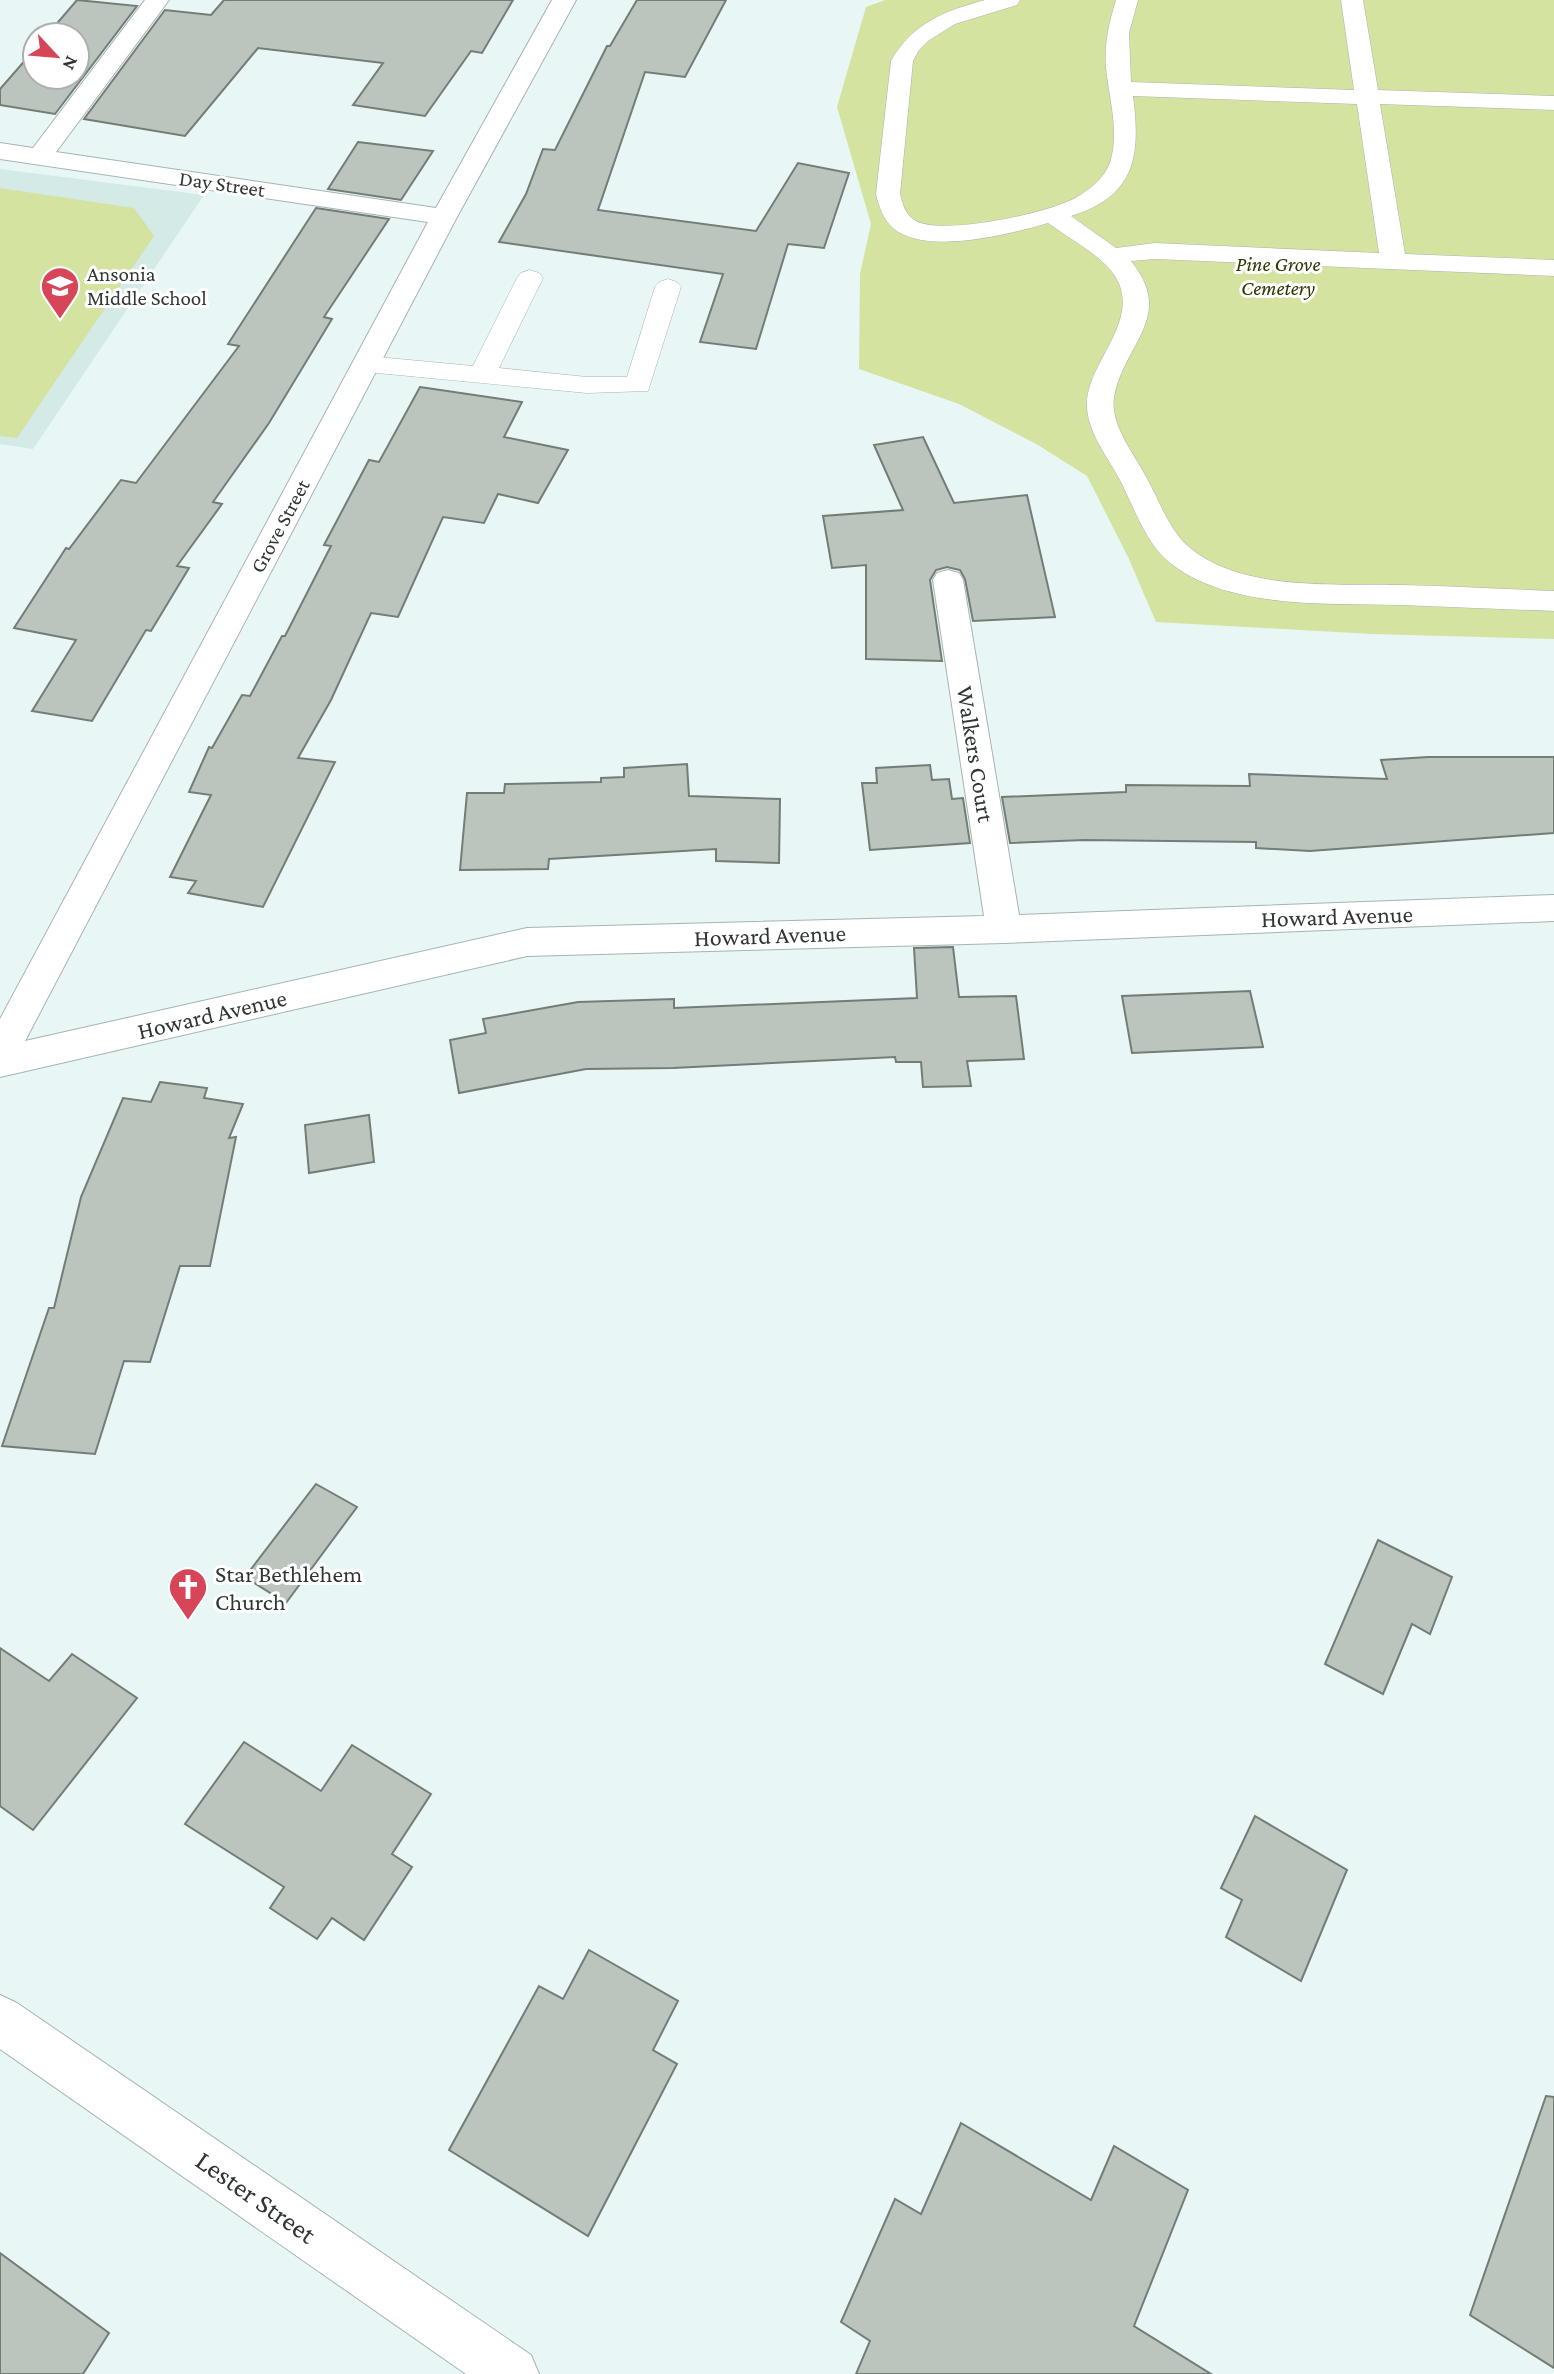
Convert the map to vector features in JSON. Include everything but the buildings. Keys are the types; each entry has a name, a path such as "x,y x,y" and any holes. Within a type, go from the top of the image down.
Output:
{"street":[{"path":"39,157 157,0"},
{"name":"Grove Street","path":"0,1054 444,217 564,0"},
{"name":"Day Street","path":"0,151 444,217"},
{"name":"Walkers Court","path":"948,580 1004,929"},
{"name":"Howard Avenue","path":"0,1062 527,942 1004,929 1554,908"},
{"name":"Lester Street","path":"0,2020 512,2374"}],"lane":[{"path":"1009,0 945,21 924,31 908,46 902,61 888,194 890,210 898,222 913,229 950,234 1054,215 1084,203 1106,189 1116,176 1127,144 1116,41 1119,17 1127,0"},
{"path":"1352,0 1393,261"},
{"path":"1122,89 1554,103"},
{"path":"1054,215 1112,256 1132,277 1138,297 1137,316 1129,337 1114,360 1100,405 1106,426 1166,541 1181,556 1207,571 1262,587 1311,592 1554,601"},
{"path":"1112,256 1155,251 1554,268"},
{"path":"482,375 530,278"},
{"path":"367,363 587,385 638,385 668,287"}],"shaded area":[{"name":"Ansonia Middle School","path":"0,169 204,195 33,449 0,444"}],"green space":[{"name":"Pine Grove Cemetery","path":"885,0 1554,0 1554,639 1372,634 1156,622 1128,557 1087,476 1038,445 959,404 859,369 860,274 871,224 837,107 866,7"},
{"name":"Ansonia Middle School","path":"0,188 134,208 154,236 17,438 0,436"}],"place":[{"name":"Ansonia Middle School","path":"60,320"},
{"name":"Star Bethlehem Church","path":"188,1621"}]}
